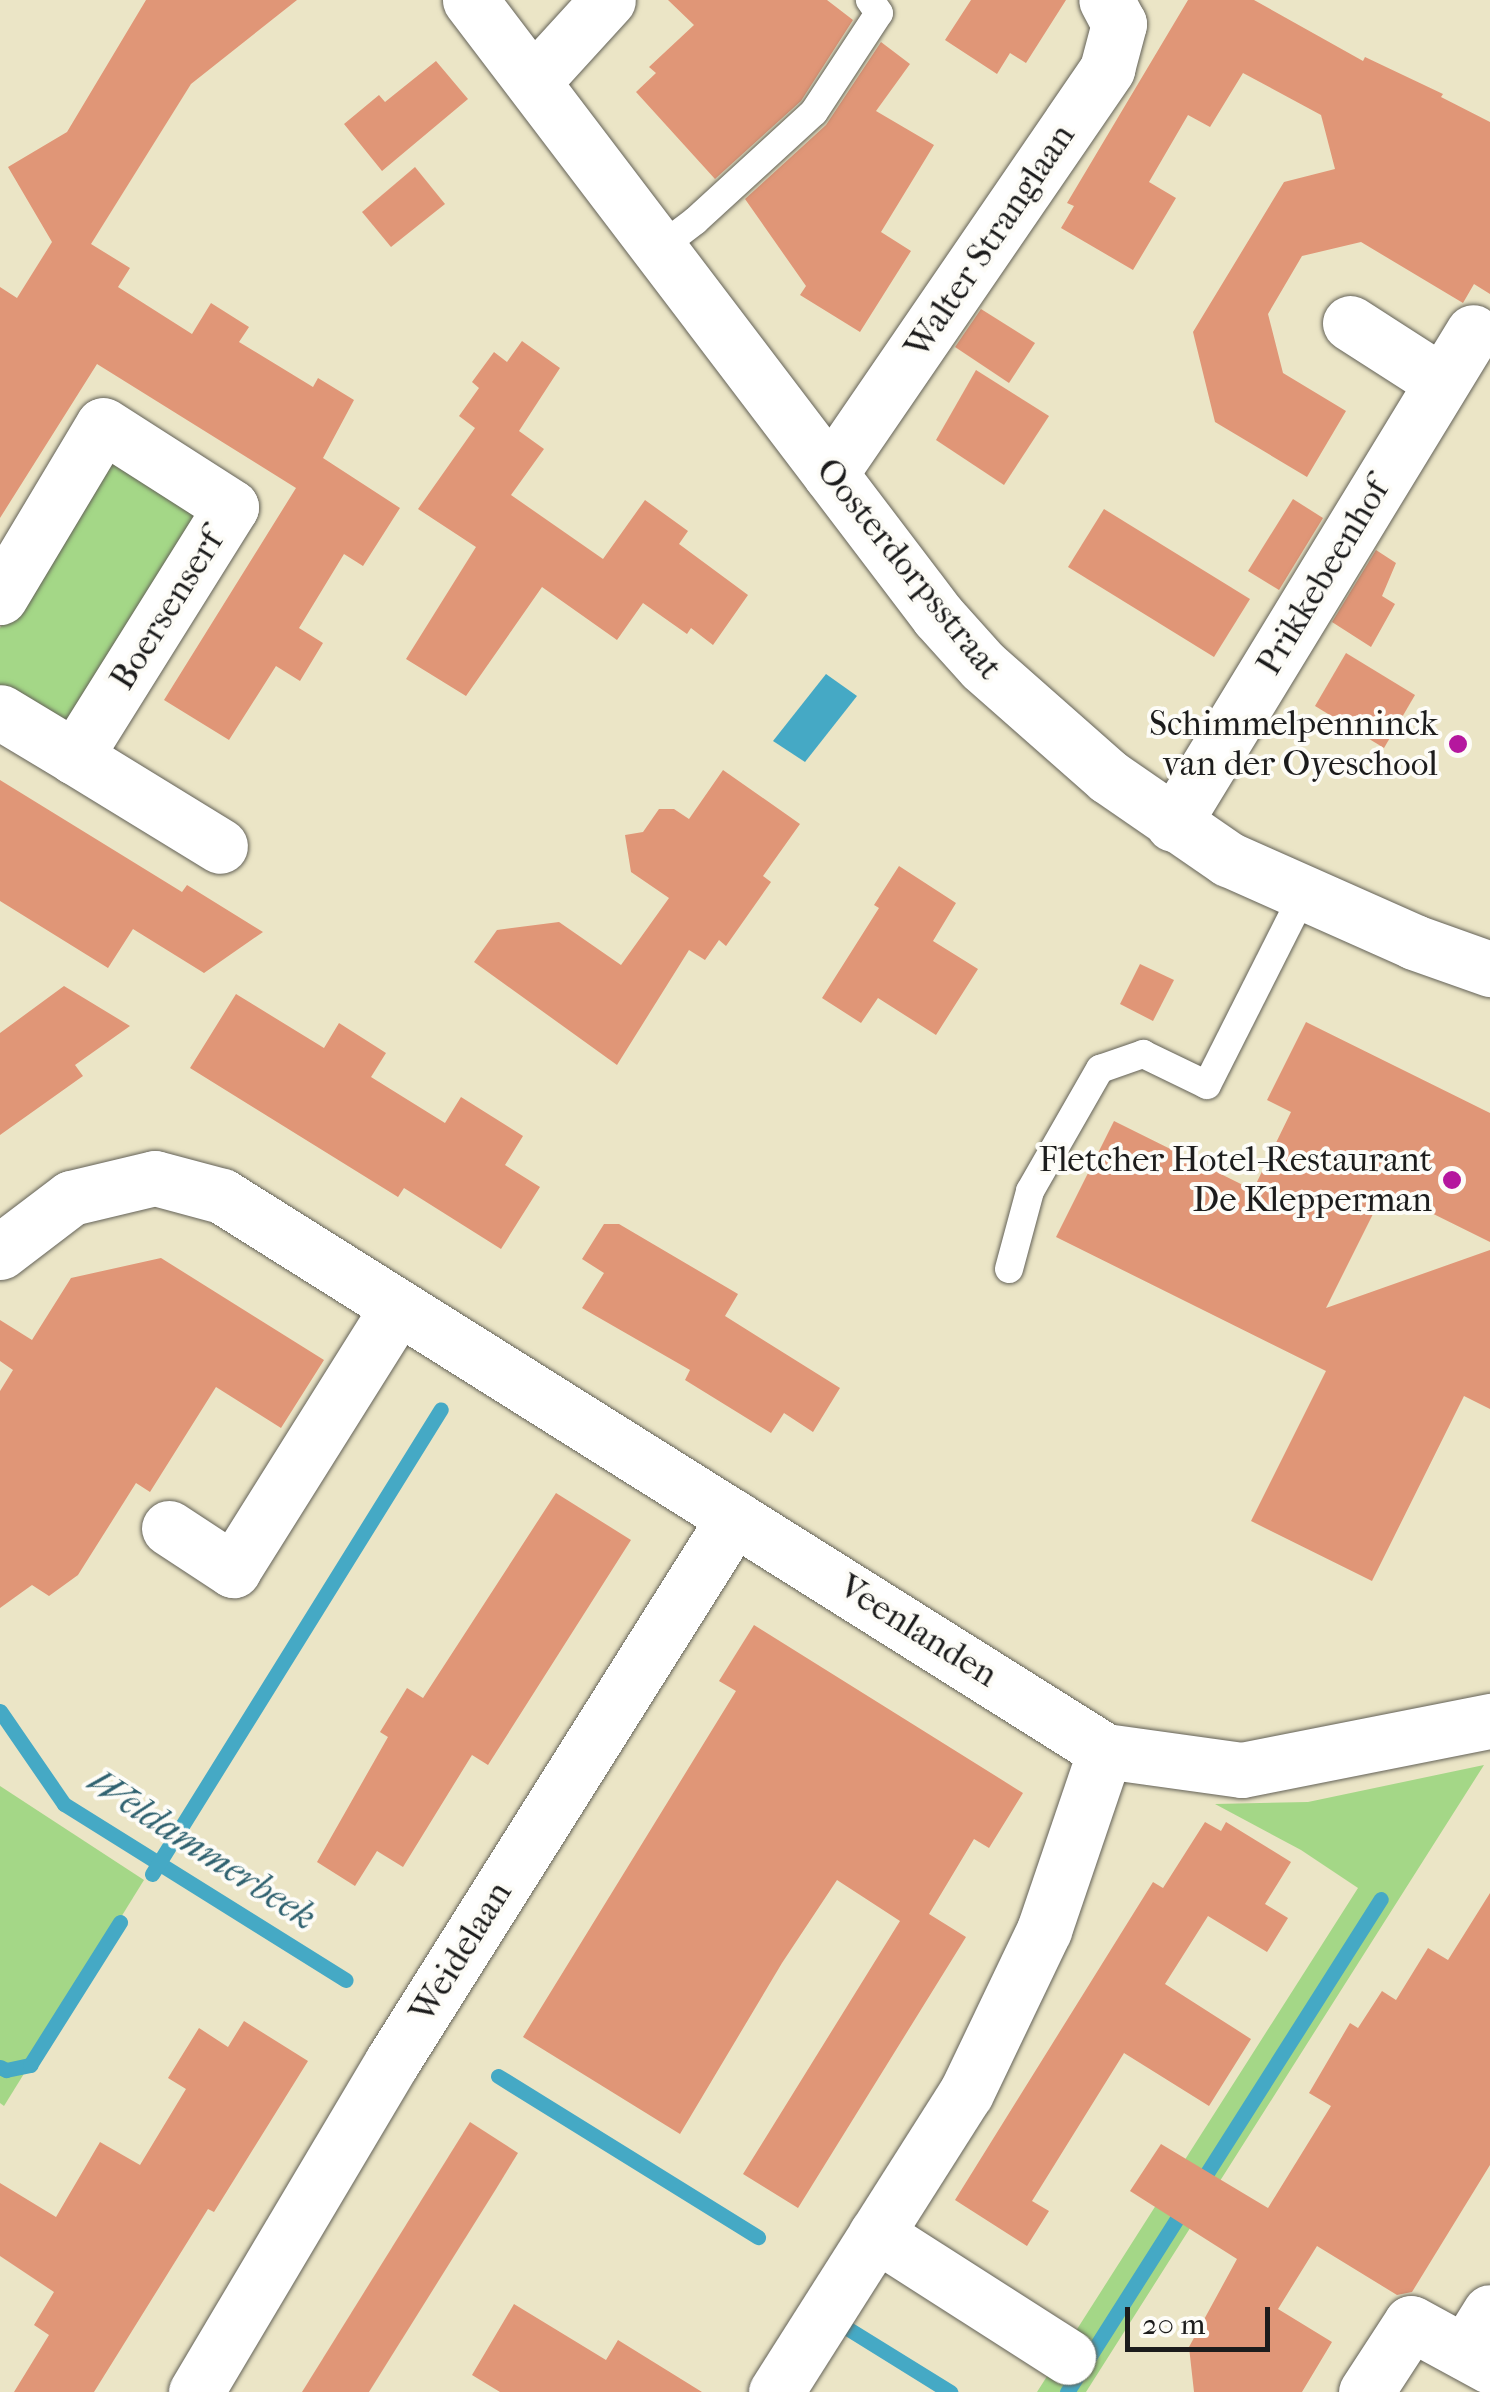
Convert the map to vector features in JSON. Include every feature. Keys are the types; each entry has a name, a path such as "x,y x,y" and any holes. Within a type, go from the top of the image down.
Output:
{"street":[{"name":"Oosterdorpsstraat","path":"470,0 938,616 983,666 1110,777 1173,824 1228,858 1303,895 1490,969"},
{"path":"532,82 608,0"},
{"name":"Walter Stranglaan","path":"830,474 1108,69 1120,24 1106,0"},
{"path":"1350,324 1442,382"},
{"name":"Prikkebeenhof","path":"1173,824 1473,332"},
{"name":"Boersenserf","path":"0,597 103,425 231,508 75,757"},
{"path":"0,712 220,846"},
{"name":"Veenlanden","path":"0,1252 70,1198 156,1178 222,1196 1106,1751 1242,1770 1490,1721"},
{"path":"169,1528 234,1570 398,1306"},
{"name":"Weidelaan","path":"196,2392 392,2062 734,1518"},
{"path":"776,2392 966,2093 1037,1946 1106,1751"},
{"path":"876,2234 1068,2358"},
{"path":"1366,2392 1411,2323 1482,2343"}],"lane":[{"path":"657,250 695,221 814,112 879,13 870,0"},
{"path":"1009,1268 1030,1191 1100,1070 1143,1054 1207,1084 1303,895"}],"green space":[{"path":"105,459 204,520 71,733 0,689 0,628"},
{"path":"1484,1765 1086,2392 1037,2392 1358,1888 1301,1850 1215,1804 1308,1802"},
{"path":"0,1786 144,1880 4,2106 0,2103"}],"water":[{"path":"826,674 857,696 805,762 773,741"}],"building":[{"path":"146,0 297,0 191,84 91,244 130,268 118,287 192,334 211,303 249,327 239,342 313,387 318,378 354,400 323,458 400,508 363,566 344,554 299,628 323,643 300,681 276,666 229,740 164,700 296,488 97,364 0,518 0,287 17,298 52,242 8,167 67,132"},
{"path":"668,0 827,0 853,20 801,101 715,179 636,92 656,73 649,67 694,25"},
{"path":"971,0 1066,0 1026,63 1010,53 997,74 945,40"},
{"path":"1188,0 1254,0 1363,61 1365,57 1443,94 1441,97 1490,122 1490,294 1474,284 1463,303 1361,242 1302,256 1268,314 1283,373 1346,411 1307,477 1215,422 1193,332 1284,182 1335,169 1321,115 1243,73 1210,127 1188,115 1149,182 1176,198 1133,270 1061,228 1074,206 1067,203"},
{"path":"881,42 910,64 876,111 934,145 881,232 911,251 860,332 800,295 806,286 745,199 826,125"},
{"path":"436,61 468,99 382,171 344,124 379,95 385,102"},
{"path":"415,167 445,204 391,247 362,212"},
{"path":"981,309 1035,343 1009,383 955,347"},
{"path":"522,341 560,368 519,431 544,449 511,495 603,559 645,500 688,531 679,544 748,595 713,645 691,628 687,634 643,603 617,640 542,587 466,696 406,659 476,547 418,509 475,428 459,416 479,388 472,382 494,352 507,362"},
{"path":"976,370 1049,416 1004,485 936,440"},
{"path":"1293,499 1323,518 1279,590 1248,571"},
{"path":"1104,509 1250,599 1214,657 1068,567"},
{"path":"1376,550 1396,563 1382,596 1395,604 1371,647 1332,622"},
{"path":"1346,653 1415,695 1384,748 1315,706"},
{"path":"723,770 800,824 763,876 771,882 726,946 719,940 705,960 689,950 617,1065 474,962 497,930 559,922 621,965 669,898 631,872 625,835 643,832 659,809 674,809 689,819"},
{"path":"0,780 182,892 187,885 263,932 204,973 133,929 108,968 0,901"},
{"path":"899,866 956,903 933,941 978,969 936,1035 878,998 861,1023 822,998 879,908 874,905"},
{"path":"1140,964 1174,980 1153,1021 1120,1004"},
{"path":"64,986 130,1026 75,1065 83,1076 0,1135 0,1033"},
{"path":"236,994 324,1048 339,1023 386,1053 371,1077 445,1123 461,1097 523,1136 505,1165 540,1187 501,1249 404,1188 398,1197 190,1068"},
{"path":"1306,1022 1490,1113 1490,1242 1385,1190 1326,1308 1490,1250 1490,1409 1464,1396 1372,1581 1251,1521 1326,1371 1056,1237 1114,1121 1253,1190 1291,1112 1267,1100"},
{"path":"604,1224 619,1224 738,1294 725,1316 840,1388 813,1432 784,1413 771,1433 685,1380 690,1370 582,1308 604,1273 582,1259"},
{"path":"161,1258 324,1360 281,1428 216,1387 150,1492 136,1483 78,1575 49,1596 32,1585 0,1608 0,1391 13,1370 0,1361 0,1320 32,1340 71,1278"},
{"path":"556,1493 631,1540 488,1765 472,1755 403,1867 377,1851 355,1886 317,1862 388,1737 380,1732 407,1688 423,1698"},
{"path":"754,1625 1023,1793 989,1848 974,1839 929,1914 966,1937 798,2208 743,2174 900,1921 837,1880 782,1963 680,2134 523,2037 736,1691 719,1681"},
{"path":"1205,1822 1221,1831 1226,1822 1291,1862 1265,1904 1288,1918 1267,1952 1208,1916 1165,1984 1251,2039 1209,2106 1124,2053 1032,2201 1049,2211 1027,2246 955,2200 1153,1882 1163,1888"},
{"path":"1490,1893 1490,2165 1412,2292 1397,2295 1317,2246 1278,2309 1332,2342 1302,2392 1194,2392 1189,2347 1237,2259 1130,2191 1161,2144 1268,2208 1331,2106 1309,2093 1350,2023 1358,2028 1382,1991 1396,2000 1428,1948 1448,1960"},
{"path":"244,2021 308,2061 214,2212 208,2209 94,2392 14,2392 49,2335 34,2325 54,2292 0,2256 0,2183 56,2217 100,2142 140,2165 186,2089 168,2078 199,2028 228,2047"},
{"path":"470,2122 518,2153 496,2189 369,2392 302,2392"},
{"path":"514,2304 606,2360 618,2340 702,2392 500,2392 472,2375"}],"waterway":[{"path":"152,1874 441,1409"},
{"name":"Weldammerbeek","path":"0,1711 64,1804 346,1980"},
{"path":"1198,2187 1381,1899"},
{"path":"0,2067 6,2070 30,2065 120,1922"},
{"name":"Weldammerbeek","path":"498,2076 758,2237"},
{"path":"1067,2392 1185,2206"},
{"name":"Weldammerbeek","path":"834,2320 950,2392"}],"place":[{"name":"Schimmelpenninck van der Oyeschool","path":"1458,744"},
{"name":"Fletcher Hotel-Restaurant De Klepperman","path":"1452,1180"}]}
